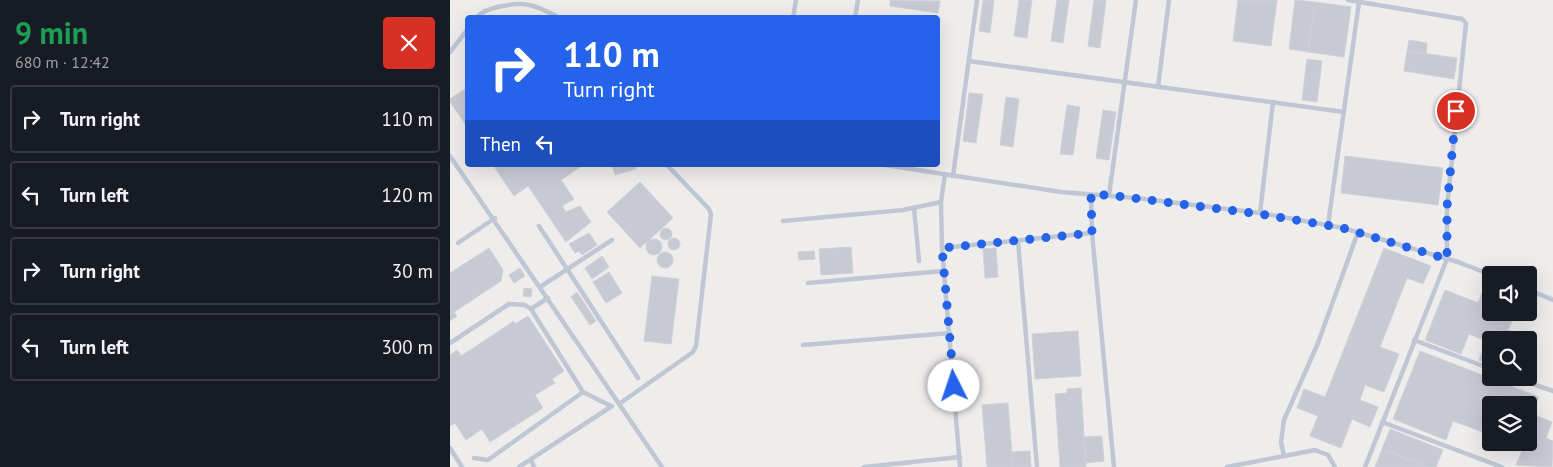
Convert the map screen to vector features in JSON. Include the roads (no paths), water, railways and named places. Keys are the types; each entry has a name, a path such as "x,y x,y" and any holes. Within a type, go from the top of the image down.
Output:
{"lane":[{"path":"794,15 796,0"},
{"path":"856,15 858,0"},
{"path":"953,176 977,0"},
{"path":"1109,195 1136,0"},
{"path":"1158,87 1169,0"},
{"path":"1348,0 1462,19 1466,22 1447,207 1447,259 1364,467"},
{"path":"1328,225 1359,2"},
{"path":"479,15 482,11 522,4 531,5 553,15"},
{"path":"450,52 465,33"},
{"path":"969,60 1344,112"},
{"path":"1260,214 1273,102"},
{"path":"450,156 662,467"},
{"path":"519,467 693,352 696,346 711,214 709,209 669,167"},
{"path":"898,167 1091,195 1109,195 1260,214 1328,225 1358,232 1447,259 1482,272"},
{"path":"945,174 941,202 943,271 950,333 960,467"},
{"path":"1091,195 1092,233 1114,467"},
{"path":"783,221 914,208 941,202"},
{"path":"914,208 919,261"},
{"path":"458,243 494,218"},
{"path":"539,226 638,378"},
{"path":"1284,456 1281,442 1284,420 1318,343 1358,232"},
{"path":"942,248 1018,241 1023,238 1092,233"},
{"path":"540,287 612,240"},
{"path":"1018,241 1037,467"},
{"path":"808,282 943,271"},
{"path":"1537,293 1553,300"},
{"path":"531,309 548,298"},
{"path":"450,344 509,304 525,306 531,309 583,392 611,406"},
{"path":"803,345 950,333"},
{"path":"1414,340 1482,366"},
{"path":"1537,386 1553,391"},
{"path":"474,458 488,460 583,392"},
{"path":"1382,422 1502,467"},
{"path":"450,448 462,467"},
{"path":"1227,467 1315,450 1328,456 1335,467"},
{"path":"864,467 960,458"},
{"path":"530,460 534,467"}]}
